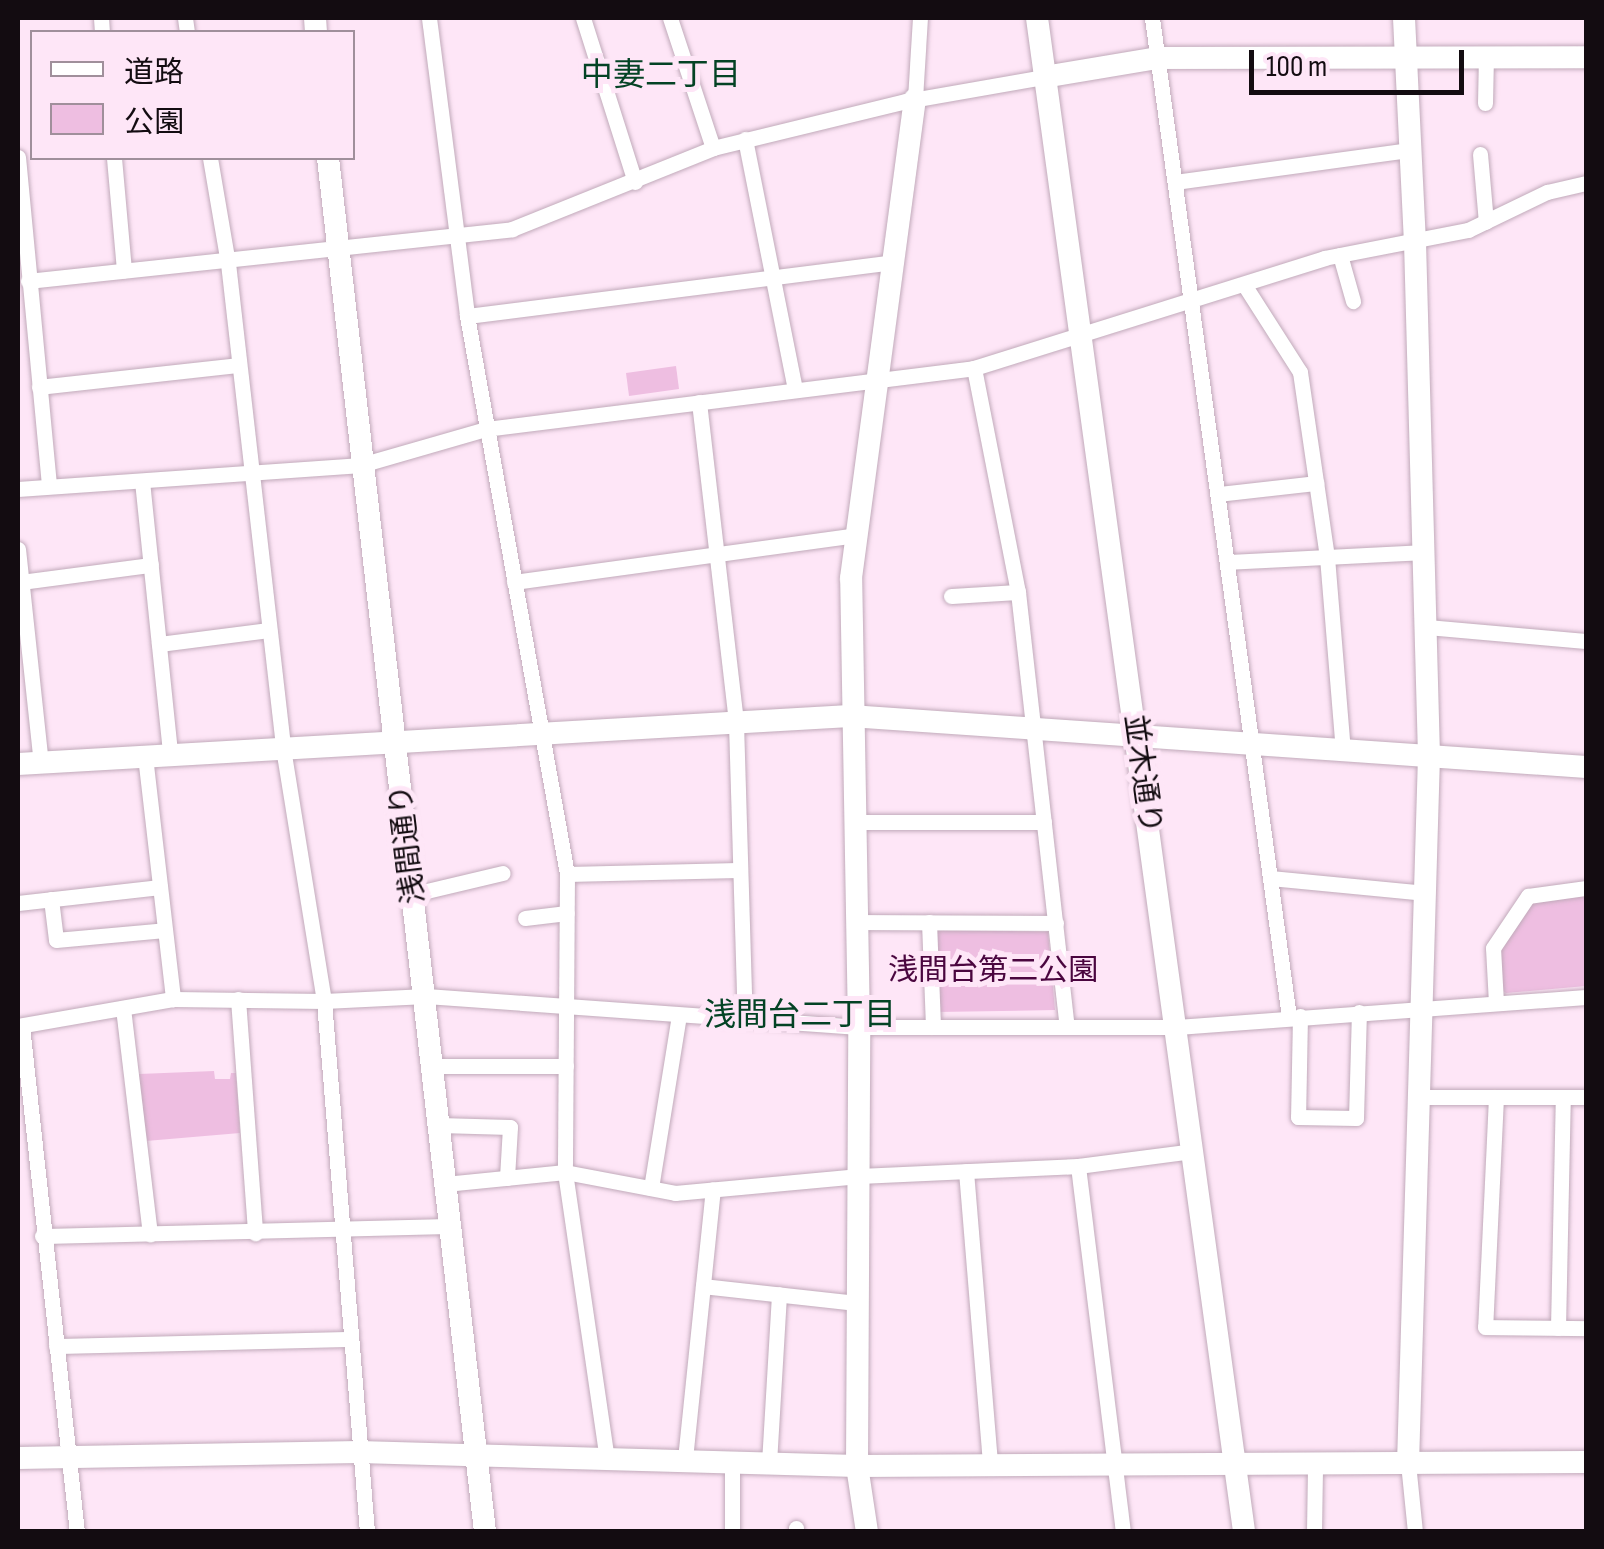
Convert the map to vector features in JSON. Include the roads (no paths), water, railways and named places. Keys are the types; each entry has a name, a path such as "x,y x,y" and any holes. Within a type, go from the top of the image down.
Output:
{"street":[{"path":"430,18 467,316 567,874 565,1172 607,1459"},
{"path":"583,18 635,182"},
{"path":"670,18 713,148"},
{"path":"867,1532 857,1466 859,1027 850,578 880,380 915,99 920,18"},
{"name":"並木通り","path":"1036,18 1178,1027 1244,1532"},
{"path":"1152,18 1270,878 1295,1016 1298,1116 1356,1118 1359,1012"},
{"path":"1404,18 1415,242 1429,756 1408,1463 1415,1532"},
{"path":"28,282 512,230 713,148 745,139 915,99 1158,58 1405,54 1586,57"},
{"path":"1485,103 1486,56"},
{"path":"745,139 794,389"},
{"path":"1175,182 1410,150"},
{"path":"1480,154 1486,222"},
{"path":"18,159 49,485"},
{"path":"114,160 124,271"},
{"path":"210,160 228,263 283,748 324,1001 358,1452 368,1532"},
{"name":"浅間通り","path":"328,160 485,1532"},
{"path":"18,489 361,465 486,430 974,368 1340,255 1415,242 1486,222 1547,192 1586,183"},
{"path":"1340,255 1353,301"},
{"path":"467,316 894,262"},
{"path":"1244,286 1300,372 1326,557 1344,750"},
{"path":"18,362 36,360"},
{"path":"39,387 239,366"},
{"path":"974,368 1018,592 1067,1026"},
{"path":"699,402 736,723 745,1019"},
{"path":"142,481 170,754"},
{"path":"1218,494 1316,483"},
{"path":"514,582 858,535"},
{"path":"18,549 29,763 850,716 1586,768"},
{"path":"1227,562 1423,552"},
{"path":"21,582 151,566"},
{"path":"951,596 1018,592"},
{"path":"1426,627 1586,641"},
{"path":"159,644 269,630"},
{"path":"144,756 173,999"},
{"path":"853,822 1044,822"},
{"path":"567,874 738,870"},
{"path":"414,894 503,873"},
{"path":"1270,878 1426,892"},
{"path":"18,903 160,888"},
{"path":"1496,1003 1493,948 1528,896 1586,888"},
{"path":"51,900 56,940 165,930"},
{"path":"525,918 567,914"},
{"path":"856,922 1056,922"},
{"path":"929,922 933,1027"},
{"path":"77,1532 20,1026 173,999 324,1001 426,996 859,1027 1178,1027 1586,997"},
{"path":"238,999 256,1232"},
{"path":"124,1008 150,1234"},
{"path":"652,1188 679,1014"},
{"path":"433,1066 566,1066"},
{"path":"1420,1097 1586,1097"},
{"path":"1496,1097 1485,1326 1586,1328"},
{"path":"1558,1328 1563,1097"},
{"path":"439,1125 510,1127 507,1178"},
{"path":"446,1184 565,1172 675,1193 859,1176 1078,1166 1194,1151"},
{"path":"1078,1166 1123,1532"},
{"path":"966,1171 990,1466"},
{"path":"685,1460 713,1189"},
{"path":"42,1236 451,1226"},
{"path":"703,1286 858,1303"},
{"path":"769,1463 779,1294"},
{"path":"56,1346 349,1339"},
{"path":"18,1458 358,1452 857,1466 1586,1462"},
{"path":"732,1462 732,1532"},
{"path":"1314,1465 1314,1532"}],"district":[{"name":"中妻二丁目","path":"661,76"},
{"name":"浅間台二丁目","path":"800,1016"}],"park label":[{"name":"浅間台第二公園","path":"993,971"}]}
